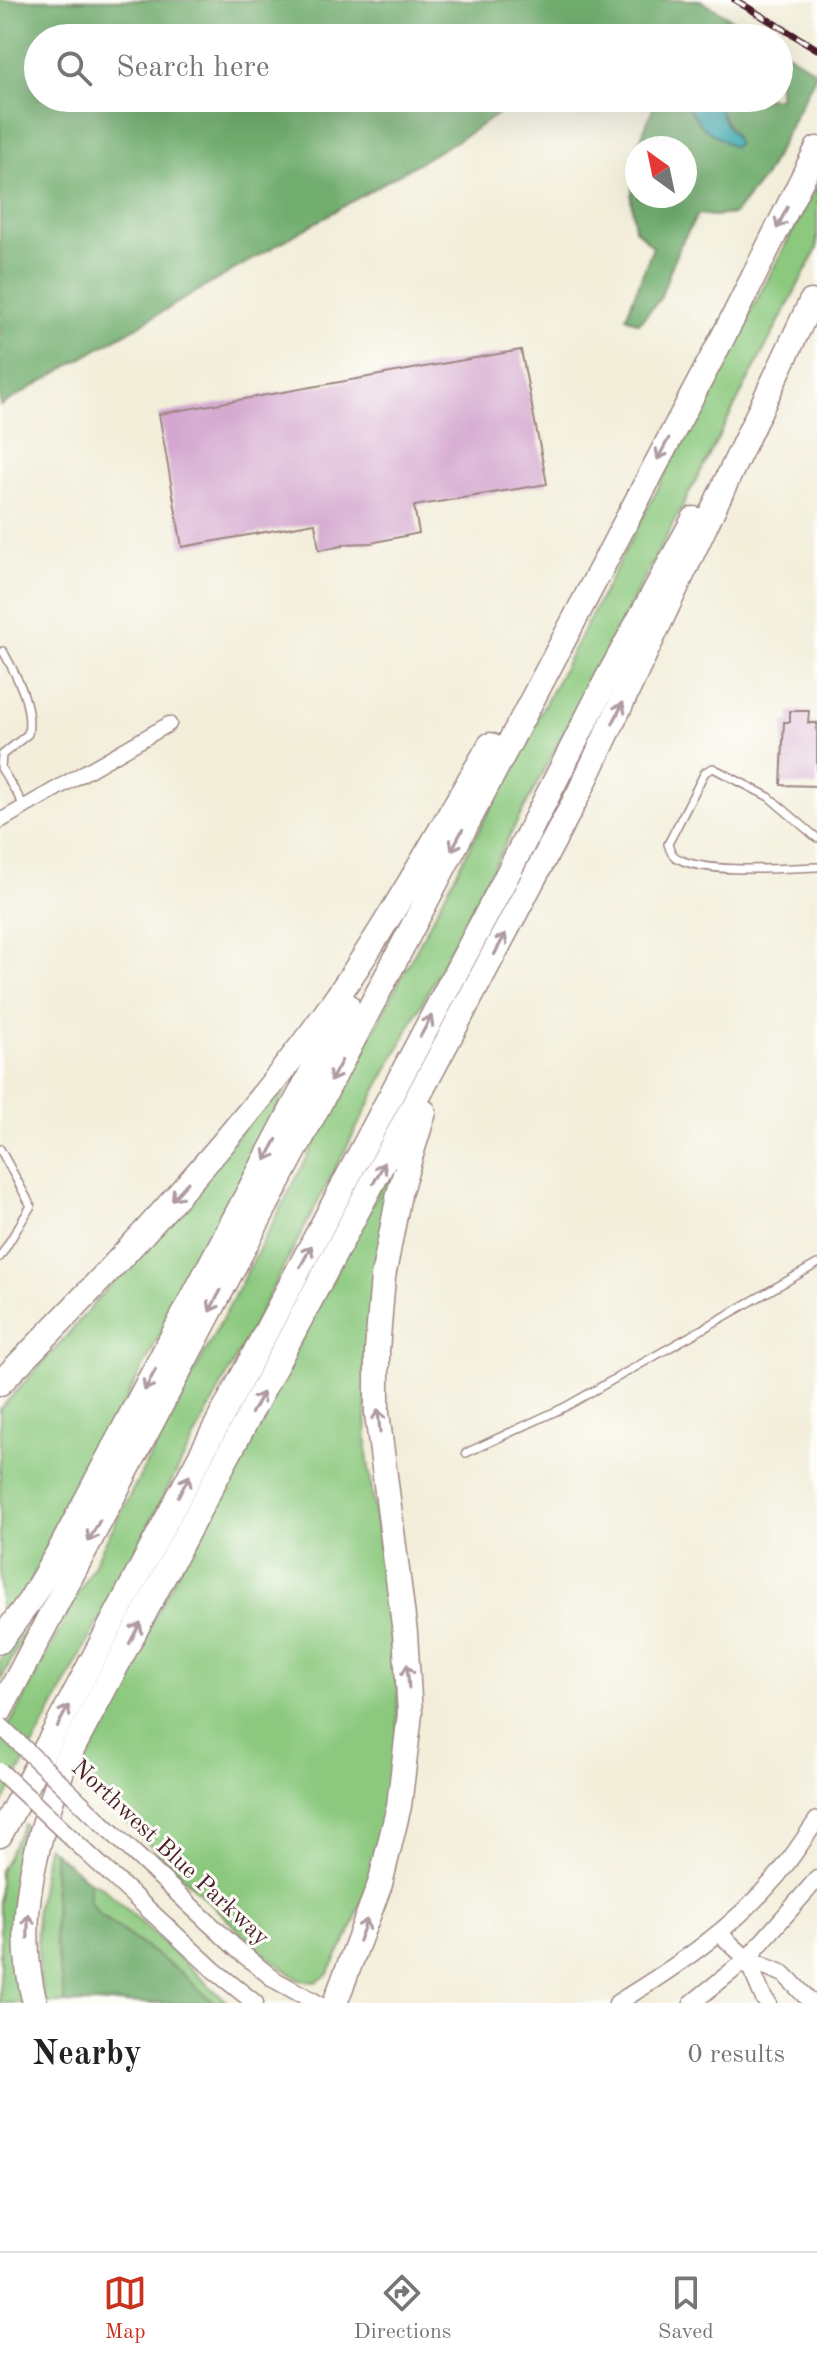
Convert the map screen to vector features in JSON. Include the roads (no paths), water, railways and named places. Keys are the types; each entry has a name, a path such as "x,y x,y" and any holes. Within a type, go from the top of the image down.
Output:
{"highway":[{"path":"0,1711 734,316 817,149"},
{"path":"35,2003 27,1949 33,1858 65,1763 580,791 814,297"},
{"path":"0,1835 501,887 608,677 814,297"},
{"path":"0,1383 79,1304 233,1131 320,1021 424,858 636,499"},
{"path":"0,1641 29,1602 62,1546 424,858"},
{"path":"335,2003 380,1884 399,1806 409,1729 405,1633 377,1413 377,1350 383,1277 399,1194 450,1038"}],"street":[{"path":"0,821 169,724"},
{"name":"Northwest Blue Parkway","path":"0,1725 238,1950 275,1980 317,2003"},
{"path":"0,1771 215,1971 255,2003"},
{"path":"617,2003 677,1966 719,1933 777,1876 817,1820"},
{"path":"692,2003 747,1959 817,1879"},
{"path":"719,1933 747,1959 784,1974 812,2003"},
{"path":"747,1959 768,2003"}],"lane":[{"path":"3,651 16,674 31,716 28,734 2,755 1,768 25,807"},
{"path":"817,838 769,797 713,768 705,772 668,844 671,853 679,860 716,868 817,867"},
{"path":"0,1149 31,1206 0,1257"},
{"path":"466,1453 565,1407 817,1264"}],"water":[{"path":"692,112 721,112 737,144 733,147 703,127"}],"railway":[{"path":"735,0 775,24"},
{"path":"793,35 817,49"}]}
